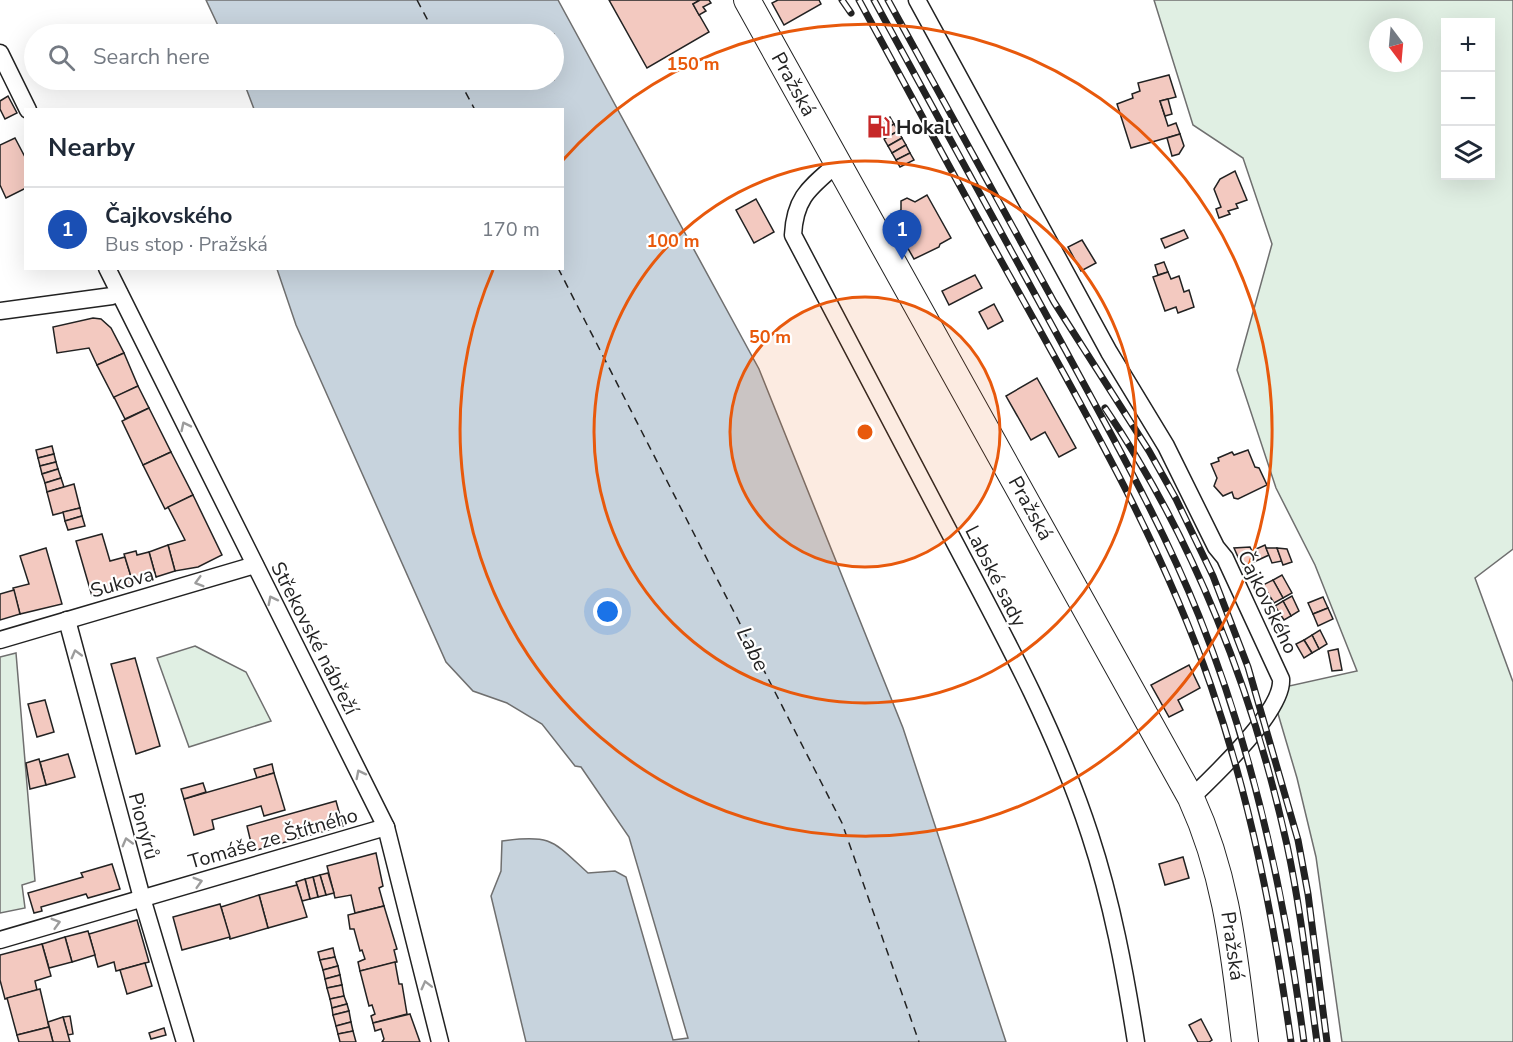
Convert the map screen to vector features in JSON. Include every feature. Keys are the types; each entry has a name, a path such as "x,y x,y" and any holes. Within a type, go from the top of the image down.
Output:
{"main road":[{"name":"Pražská","path":"747,0 1191,798 1209,839 1226,899 1245,1042"}],"street":[{"name":"Čajkovského","path":"917,0 1108,352 1166,446 1216,547 1225,558 1281,679 1280,692 1270,711 1225,766 1191,798"},
{"path":"0,52 27,108"},
{"name":"Labské sady","path":"838,163 804,194 794,213 793,235 983,595 1074,788 1105,885 1124,964 1136,1042"},
{"name":"Střekovské nábřeží","path":"108,270 386,827 440,1042"},
{"path":"0,311 112,296 119,293"},
{"name":"Sukova","path":"0,640 255,565"},
{"name":"Pionýrů","path":"67,620 142,898 185,1042"},
{"name":"Tomáše ze Štítného","path":"0,940 386,827"}],"green space":[{"path":"1154,0 1513,0 1513,549 1475,578 1513,682 1513,1042 1342,1042 1316,857 1297,778 1271,690 1357,671 1315,565 1276,488 1237,370 1272,244 1243,158 1193,125"},
{"path":"195,646 246,672 271,721 189,747 157,658"},
{"path":"16,653 35,881 22,885 25,908 0,913 0,657"}],"water":[{"name":"Labe","path":"206,0 558,0 759,369 903,728 1006,1042 526,1042 491,896 501,871 502,841 519,839 551,842 588,873 615,871 626,877 673,1040 688,1038 629,837 581,767 575,766 542,724 507,703 473,691 446,662 296,325 277,270 564,270 564,108 254,108 247,90 564,90 564,24 217,24"}],"building":[{"path":"609,0 700,0 693,4 709,32 647,68"},
{"path":"700,0 709,0 711,3 703,7 706,11 699,15 693,4"},
{"path":"778,0 819,0 821,4 784,25 772,3"},
{"path":"1169,75 1176,97 1160,101 1168,126 1176,123 1180,134 1131,148 1117,104 1133,98 1132,94 1140,91 1138,83"},
{"path":"8,96 17,113 5,119 0,109 0,101"},
{"path":"1168,99 1172,114 1165,116 1160,101"},
{"path":"890,117 894,124 880,132 876,125"},
{"path":"894,124 898,131 884,139 880,132"},
{"path":"898,131 902,138 888,146 884,139"},
{"path":"1180,134 1184,146 1179,154 1172,156 1167,138"},
{"path":"15,138 24,155 24,189 6,198 0,185 0,145"},
{"path":"902,138 906,145 892,153 888,146"},
{"path":"906,145 910,153 896,160 892,153"},
{"path":"910,153 914,160 900,167 896,160"},
{"path":"1235,171 1247,200 1236,204 1238,208 1228,211 1230,214 1219,218 1216,209 1221,207 1214,189 1220,179"},
{"path":"927,195 951,238 939,247 914,259 890,217 901,210 901,201 907,198 915,202"},
{"path":"756,199 774,232 754,243 736,210"},
{"path":"1184,230 1188,238 1165,248 1161,239"},
{"path":"1082,240 1096,263 1081,271 1068,247"},
{"path":"1164,262 1168,272 1158,275 1155,265"},
{"path":"1168,272 1171,279 1179,276 1184,292 1189,290 1194,307 1178,313 1176,307 1165,311 1153,277"},
{"path":"975,275 982,288 949,305 942,291"},
{"path":"994,304 1003,321 988,329 979,312"},
{"path":"93,318 101,319 111,328 124,353 97,365 89,348 57,353 53,327"},
{"path":"124,353 138,386 114,398 97,365"},
{"path":"1037,378 1076,448 1059,457 1045,432 1031,440 1006,396"},
{"path":"138,386 149,408 125,419 114,397"},
{"path":"149,408 171,452 143,465 122,421"},
{"path":"52,446 54,454 38,458 36,450"},
{"path":"1248,450 1255,467 1259,468 1267,485 1238,499 1234,498 1232,492 1223,496 1214,486 1217,478 1211,464 1232,452 1234,455"},
{"path":"171,452 193,495 165,509 143,465"},
{"path":"54,454 56,462 40,466 38,458"},
{"path":"56,462 58,469 42,474 40,466"},
{"path":"58,469 61,478 45,483 42,474"},
{"path":"61,478 64,487 47,492 45,483"},
{"path":"74,484 80,508 53,515 47,492"},
{"path":"193,495 222,555 198,567 175,571 168,545 185,540 168,507"},
{"path":"80,508 82,516 65,521 63,512"},
{"path":"82,516 85,526 68,530 65,521"},
{"path":"102,534 110,561 125,557 133,583 92,596 76,541"},
{"path":"168,545 175,571 156,577 149,552"},
{"path":"1265,545 1269,555 1243,567 1238,557"},
{"path":"1250,547 1252,551 1238,557 1234,548"},
{"path":"46,548 62,604 20,614 13,588 29,584 20,556"},
{"path":"1266,548 1277,548 1282,561 1272,563"},
{"path":"1277,548 1287,549 1292,562 1283,565"},
{"path":"136,551 137,555 149,552 156,577 133,583 124,554"},
{"path":"1282,575 1292,593 1283,598 1273,580"},
{"path":"1273,580 1283,598 1274,603 1263,585"},
{"path":"14,590 20,614 0,620 0,594"},
{"path":"1292,596 1299,611 1291,616 1283,601"},
{"path":"1323,597 1328,608 1313,614 1308,603"},
{"path":"1283,601 1291,616 1284,620 1275,606"},
{"path":"1328,608 1333,619 1318,626 1313,614"},
{"path":"1320,630 1327,644 1319,649 1312,635"},
{"path":"1312,635 1319,649 1312,653 1304,640"},
{"path":"1304,640 1312,653 1304,658 1296,644"},
{"path":"1338,649 1342,670 1332,671 1328,651"},
{"path":"135,658 160,746 136,754 111,664"},
{"path":"1189,665 1200,688 1178,700 1183,710 1169,717 1151,685"},
{"path":"45,700 54,732 37,737 28,704"},
{"path":"68,754 75,777 46,785 40,762"},
{"path":"39,759 46,785 30,789 26,763"},
{"path":"272,764 274,773 257,778 254,769"},
{"path":"274,773 285,810 264,816 261,806 212,820 214,829 194,835 184,799"},
{"path":"203,783 206,792 184,799 181,789"},
{"path":"336,801 343,826 253,851 247,826"},
{"path":"376,853 383,886 379,888 384,906 355,913 351,895 335,898 327,866"},
{"path":"1183,857 1189,878 1165,885 1159,864"},
{"path":"112,864 120,889 88,898 86,894 41,907 42,911 34,913 28,893 83,877 81,873"},
{"path":"328,873 334,893 326,895 320,875"},
{"path":"320,875 326,895 318,897 313,877"},
{"path":"313,877 318,897 310,899 305,879"},
{"path":"305,879 310,899 302,901 296,882"},
{"path":"297,885 307,917 268,928 259,895"},
{"path":"259,895 268,928 230,939 221,907"},
{"path":"220,904 230,937 182,950 173,917"},
{"path":"384,906 397,949 394,950 397,962 360,971 358,962 365,959 362,950 360,951 354,929 350,929 348,915"},
{"path":"137,920 149,962 116,971 114,962 98,967 89,934"},
{"path":"88,931 95,955 72,962 65,937"},
{"path":"65,937 72,962 49,968 42,944"},
{"path":"42,944 51,976 35,981 37,990 5,999 0,980 0,955"},
{"path":"333,948 335,957 320,960 318,952"},
{"path":"335,957 338,966 323,970 320,960"},
{"path":"395,962 399,984 402,984 407,1014 373,1023 371,1016 375,1014 372,1005 369,1006 360,971"},
{"path":"145,963 152,986 127,994 120,970"},
{"path":"338,966 340,975 325,979 323,970"},
{"path":"340,975 342,985 327,988 325,979"},
{"path":"342,985 344,996 330,999 327,988"},
{"path":"40,989 49,1027 17,1035 7,998"},
{"path":"344,996 347,1004 332,1008 330,999"},
{"path":"347,1004 349,1011 333,1015 332,1008"},
{"path":"349,1011 351,1022 336,1026 333,1015"},
{"path":"410,1014 420,1042 382,1042 384,1039 381,1029 375,1031 373,1023"},
{"path":"70,1016 73,1034 68,1035 63,1017"},
{"path":"63,1017 70,1042 53,1042 48,1022"},
{"path":"1201,1019 1212,1040 1209,1042 1198,1042 1189,1025"},
{"path":"351,1022 353,1031 338,1034 336,1026"},
{"path":"49,1027 53,1042 19,1042 17,1035"},
{"path":"164,1028 166,1035 151,1039 149,1033"},
{"path":"353,1031 356,1042 340,1042 338,1034"}],"ferry route":[{"path":"417,0 430,24"},
{"path":"464,90 474,108"},
{"path":"559,270 842,823 919,1042"}],"railway":[{"path":"842,0 851,13"},
{"path":"859,0 1098,436 1148,534 1192,634 1225,730 1260,862 1291,1042"},
{"path":"874,0 1119,449 1185,582 1219,668 1265,826 1287,933 1304,1042"},
{"path":"888,0 1054,302 1149,451 1176,499 1213,576 1248,667 1298,840 1308,894 1327,1042"},
{"path":"1105,408 1137,458 1193,563 1217,618 1257,730 1292,869 1317,1042"}],"place":[{"name":"Hokal","path":"878,127"},
{"name":"Čajkovského","path":"902,260"}]}
